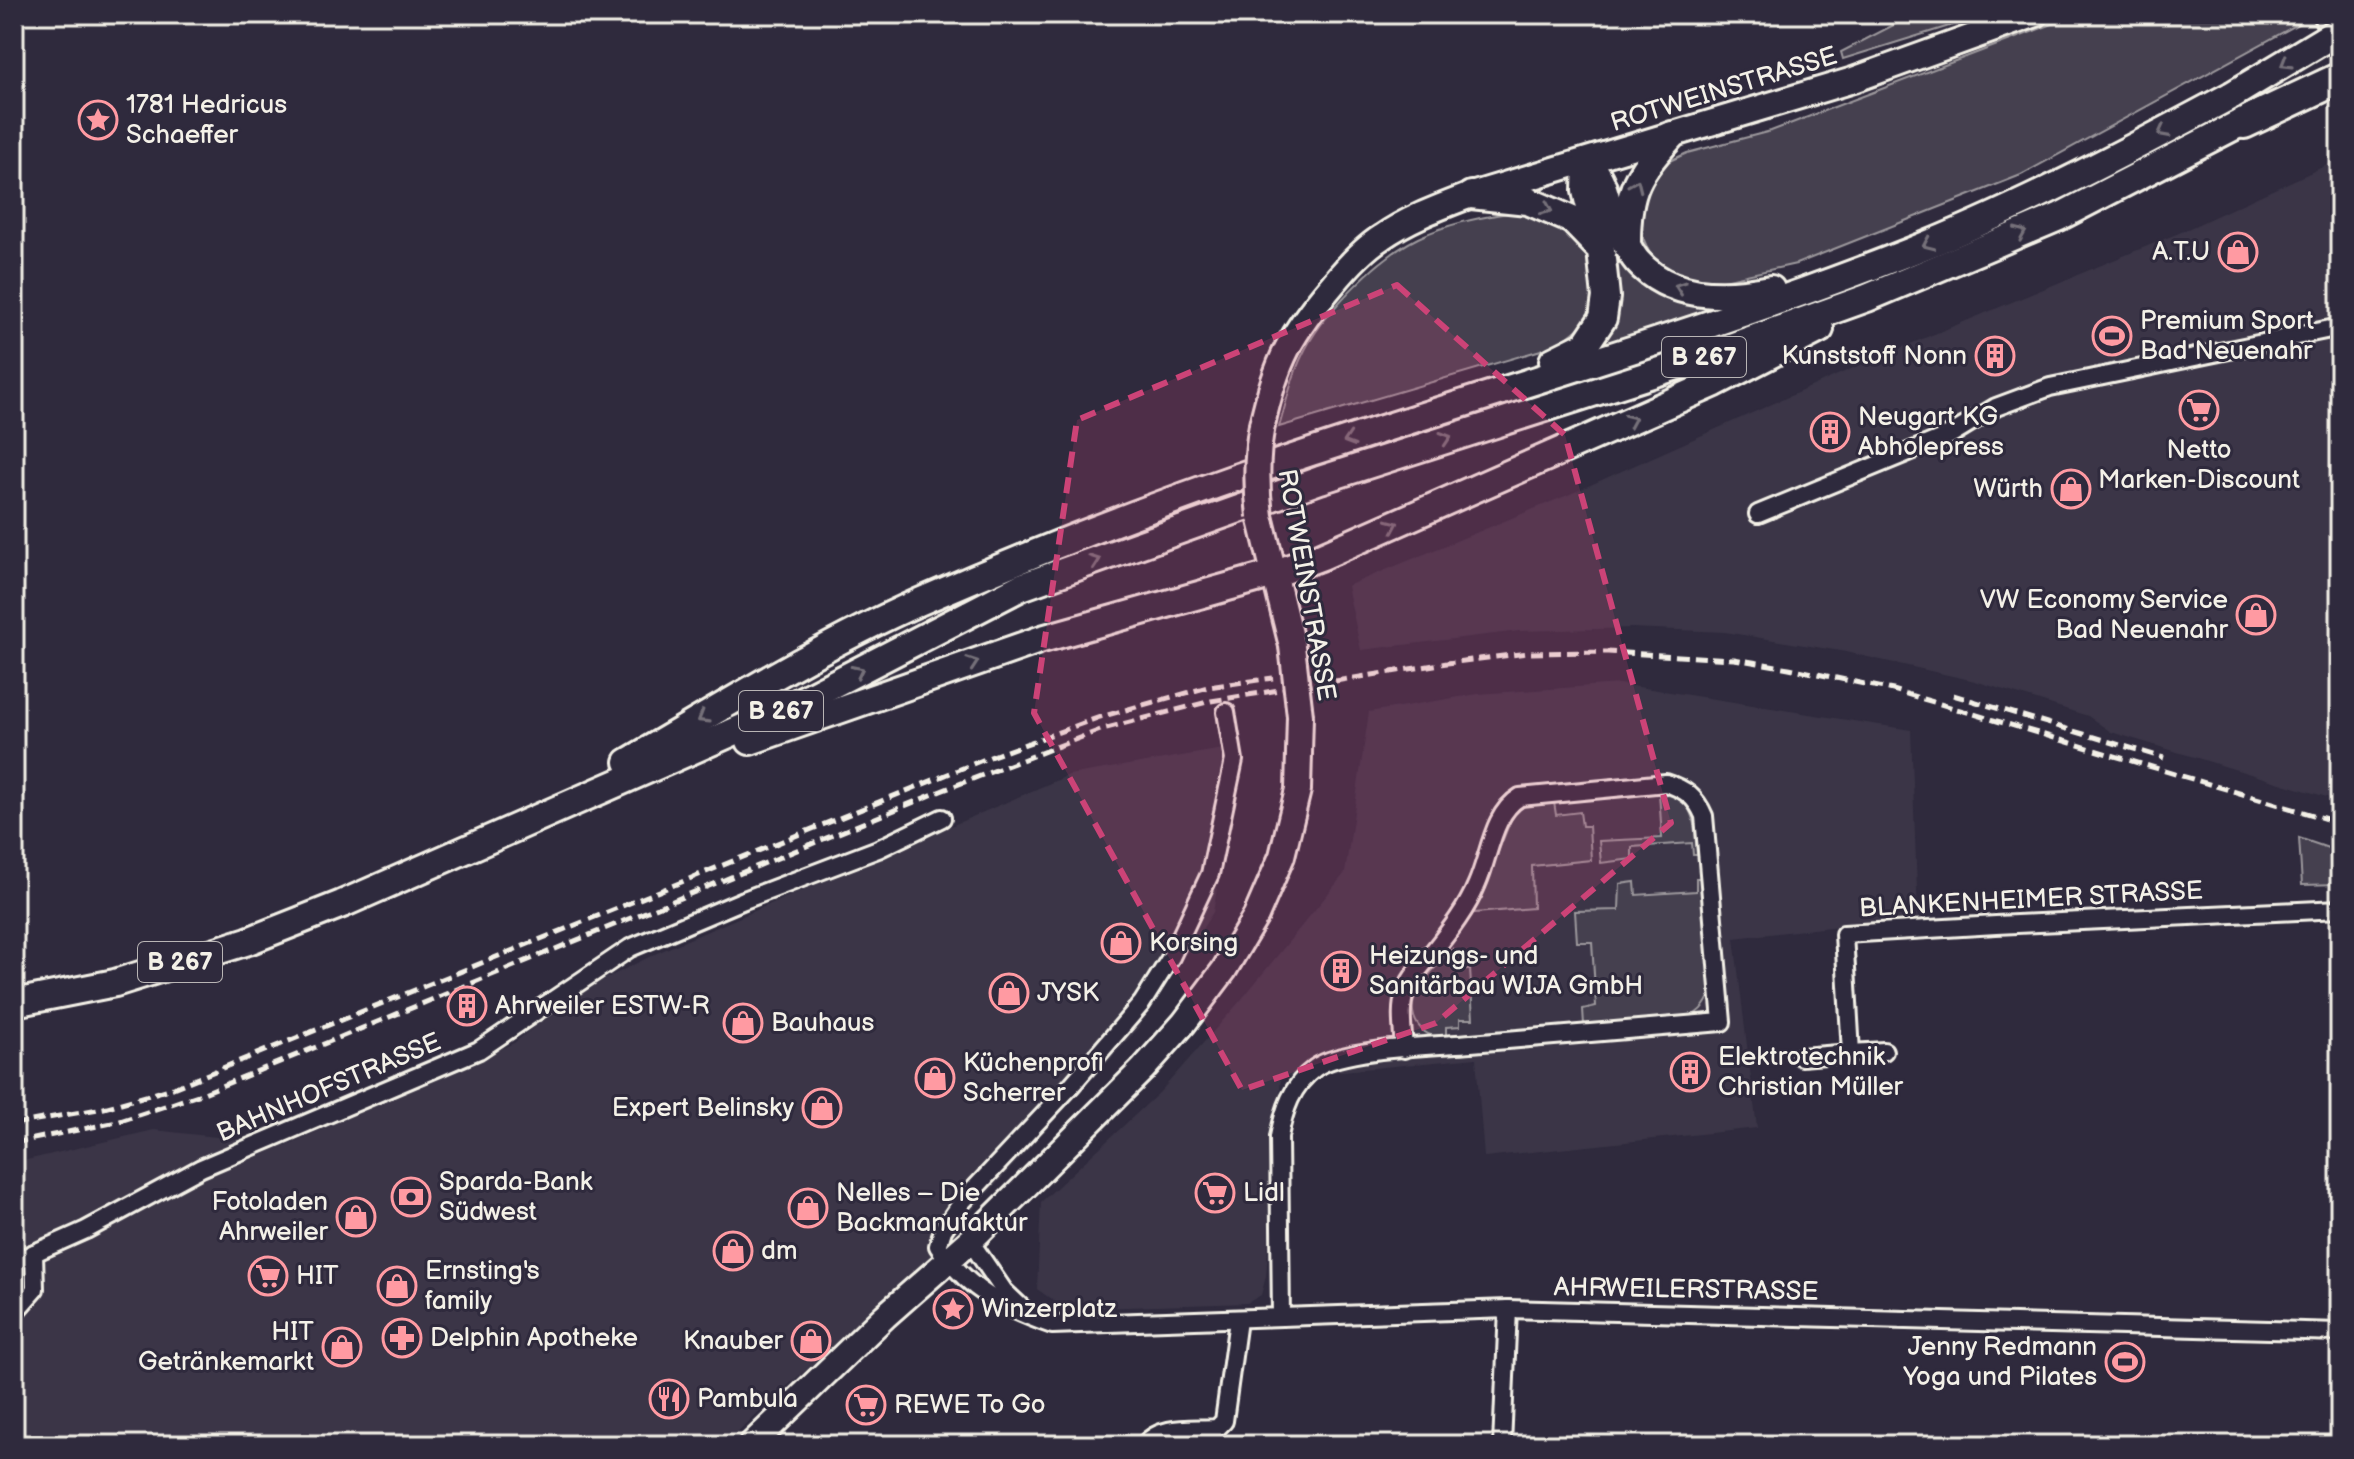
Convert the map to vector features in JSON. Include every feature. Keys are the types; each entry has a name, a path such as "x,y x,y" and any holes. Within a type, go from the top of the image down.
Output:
{"highway":[{"path":"2244,123 2340,78"}],"main road":[{"name":"ROTWEINSTRASSE","path":"751,1445 885,1316 949,1262 1143,1069 1184,1023 1224,970 1256,916 1282,856 1298,790 1300,716 1292,646 1260,516 1256,454 1270,390 1287,345 1303,320 1346,268 1379,238 1413,218 1471,195 1853,80 2036,14"},
{"path":"2325,14 2340,46"},
{"name":"B 267","path":"532,820 808,656 920,602 1161,504 1311,452 1675,335 1911,251 2047,191 2232,95 2340,30"},
{"name":"B 267","path":"14,1003 115,983 248,941 342,904 779,712 1021,587 1320,480 1686,363 1923,276 2059,217 2244,123 2340,64"},
{"path":"1627,245 1627,214 1632,190 1647,163 1672,135"},
{"path":"1587,162 1586,191 1601,250"},
{"name":"B 267","path":"1587,162 1601,177 1611,212 1636,260 1658,278 1680,288 1706,295 1747,294 1856,272"},
{"path":"1471,195 1528,201 1543,207 1572,220 1601,250"},
{"name":"B 267","path":"1476,400 1585,345 1603,318 1606,297 1601,250"},
{"path":"1274,574 1322,556 1715,383 1923,276"},
{"name":"B 267","path":"532,820 1042,639 1274,574"}],"street":[{"path":"1758,514 1950,435 1996,407 2050,387 2340,327"},
{"path":"949,1262 938,1246 952,1216 1142,1003 1171,957 1210,874 1234,760 1226,712"},
{"path":"1281,1317 1279,1137 1284,1108 1295,1087 1316,1067 1342,1058 1404,1049 1722,1022 1704,816 1692,796 1666,783 1520,797 1509,804 1502,814 1477,886 1456,921 1410,980 1404,994 1401,1013 1404,1049"},
{"name":"BAHNHOFSTRASSE","path":"14,1262 86,1230 201,1168 479,1050 630,948 878,849 942,818"},
{"name":"BLANKENHEIMER STRASSE","path":"1851,1053 1844,934 2340,909"},
{"path":"1801,1057 1884,1051"},
{"path":"970,1241 1004,1291 1032,1317"},
{"path":"14,1313 35,1289 34,1253"},
{"name":"AHRWEILERSTRASSE","path":"949,1262 970,1284 991,1298 1052,1325 1508,1309 2340,1332"},
{"path":"1502,1445 1508,1309"},
{"path":"1144,1445 1153,1435 1165,1430 1217,1428 1224,1421 1238,1320"}],"highlighted area":[{"path":"1397,285 1565,435 1671,823 1436,1023 1242,1090 1034,713 1077,420"}],"shaded area":[{"path":"1915,14 1988,14 1843,59 1841,52"},
{"path":"2079,14 2293,14 2300,23 2021,175 1796,264 1715,282 1675,274 1650,254 1640,231 1639,207 1646,184 1665,163 1687,153 1771,131"},
{"path":"2340,159 2340,801 2111,732 2088,716 1975,681 1841,651 1725,632 1632,628 1519,631 1361,650 1347,586 1568,495 1869,361 2179,233"},
{"path":"1508,213 1550,218 1582,243 1596,268 1597,295 1585,323 1558,345 1279,427 1295,373 1311,340 1336,306 1368,273 1402,247 1429,233 1462,222"},
{"path":"1621,250 1676,300 1723,308 1593,351 1609,325 1616,305 1614,253"},
{"path":"1619,684 1911,730 1918,917 1734,938 1757,1128 1484,1157 1476,1058 1281,1077 1266,1276 1261,1295 1247,1303 1065,1309 1037,1289 1041,1202 1160,1092 1242,999 1345,873 1369,712 1478,694"},
{"path":"1241,746 1213,912 1137,1030 906,1283 770,1401 728,1442 722,1445 14,1445 14,1163 154,1130 287,1145 514,1043 573,995 657,953 1069,775"},
{"path":"1659,793 1681,800 1687,807 1694,823 1697,855 1693,855 1692,843 1632,847 1632,859 1601,863 1599,841 1662,838"},
{"path":"1554,802 1556,815 1580,812 1582,826 1589,826 1591,860 1532,866 1533,908 1474,913 1512,817 1526,806"},
{"path":"2299,838 2340,852 2340,884 2302,885"},
{"path":"1696,878 1701,878 1712,983 1704,1005 1693,1015 1685,1017 1584,1025 1583,1009 1596,1006 1592,942 1577,942 1575,911 1619,910 1620,884 1635,882 1636,895 1696,891"},
{"path":"1453,949 1455,969 1470,969 1473,1019 1460,1019 1460,1026 1446,1027 1446,1037 1434,1036 1418,1025 1413,1004 1422,983"}],"railway":[{"path":"14,1143 117,1122 204,1093 941,791 1103,729 1211,701 1447,663 1528,653 1608,652 1734,659 1789,668 1893,690 2340,823"},
{"path":"14,1124 104,1108 173,1088 990,757 1100,717 1208,687 1273,678"},
{"path":"1953,695 2164,758"}],"place":[{"name":"1781 Hedricus Schaeffer","path":"98,120"},
{"name":"A.T.U","path":"2238,252"},
{"name":"Premium Sport Bad Neuenahr","path":"2112,336"},
{"name":"Kunststoff Nonn","path":"1995,356"},
{"name":"Netto Marken-Discount","path":"2199,410"},
{"name":"Neugart KG Abholepress","path":"1830,432"},
{"name":"Würth","path":"2071,489"},
{"name":"VW Economy Service Bad Neuenahr","path":"2256,615"},
{"name":"Korsing","path":"1121,943"},
{"name":"Heizungs- und Sanitärbau WIJA GmbH","path":"1341,971"},
{"name":"JYSK","path":"1009,993"},
{"name":"Ahrweiler ESTW-R","path":"467,1006"},
{"name":"Bauhaus","path":"743,1023"},
{"name":"Elektrotechnik Christian Müller","path":"1690,1072"},
{"name":"Küchenprofi Scherrer","path":"935,1078"},
{"name":"Expert Belinsky","path":"822,1108"},
{"name":"Lidl","path":"1215,1193"},
{"name":"Sparda-Bank Südwest","path":"411,1197"},
{"name":"Nelles – Die Backmanufaktur","path":"808,1208"},
{"name":"Fotoladen Ahrweiler","path":"356,1217"},
{"name":"dm","path":"733,1251"},
{"name":"HIT","path":"268,1276"},
{"name":"Ernsting's family","path":"397,1286"},
{"name":"Winzerplatz","path":"953,1309"},
{"name":"Delphin Apotheke","path":"402,1338"},
{"name":"Knauber","path":"811,1341"},
{"name":"HIT Getränkemarkt","path":"342,1347"},
{"name":"Jenny Redmann Yoga und Pilates","path":"2125,1362"},
{"name":"Pambula","path":"669,1399"},
{"name":"REWE To Go","path":"866,1405"}]}
